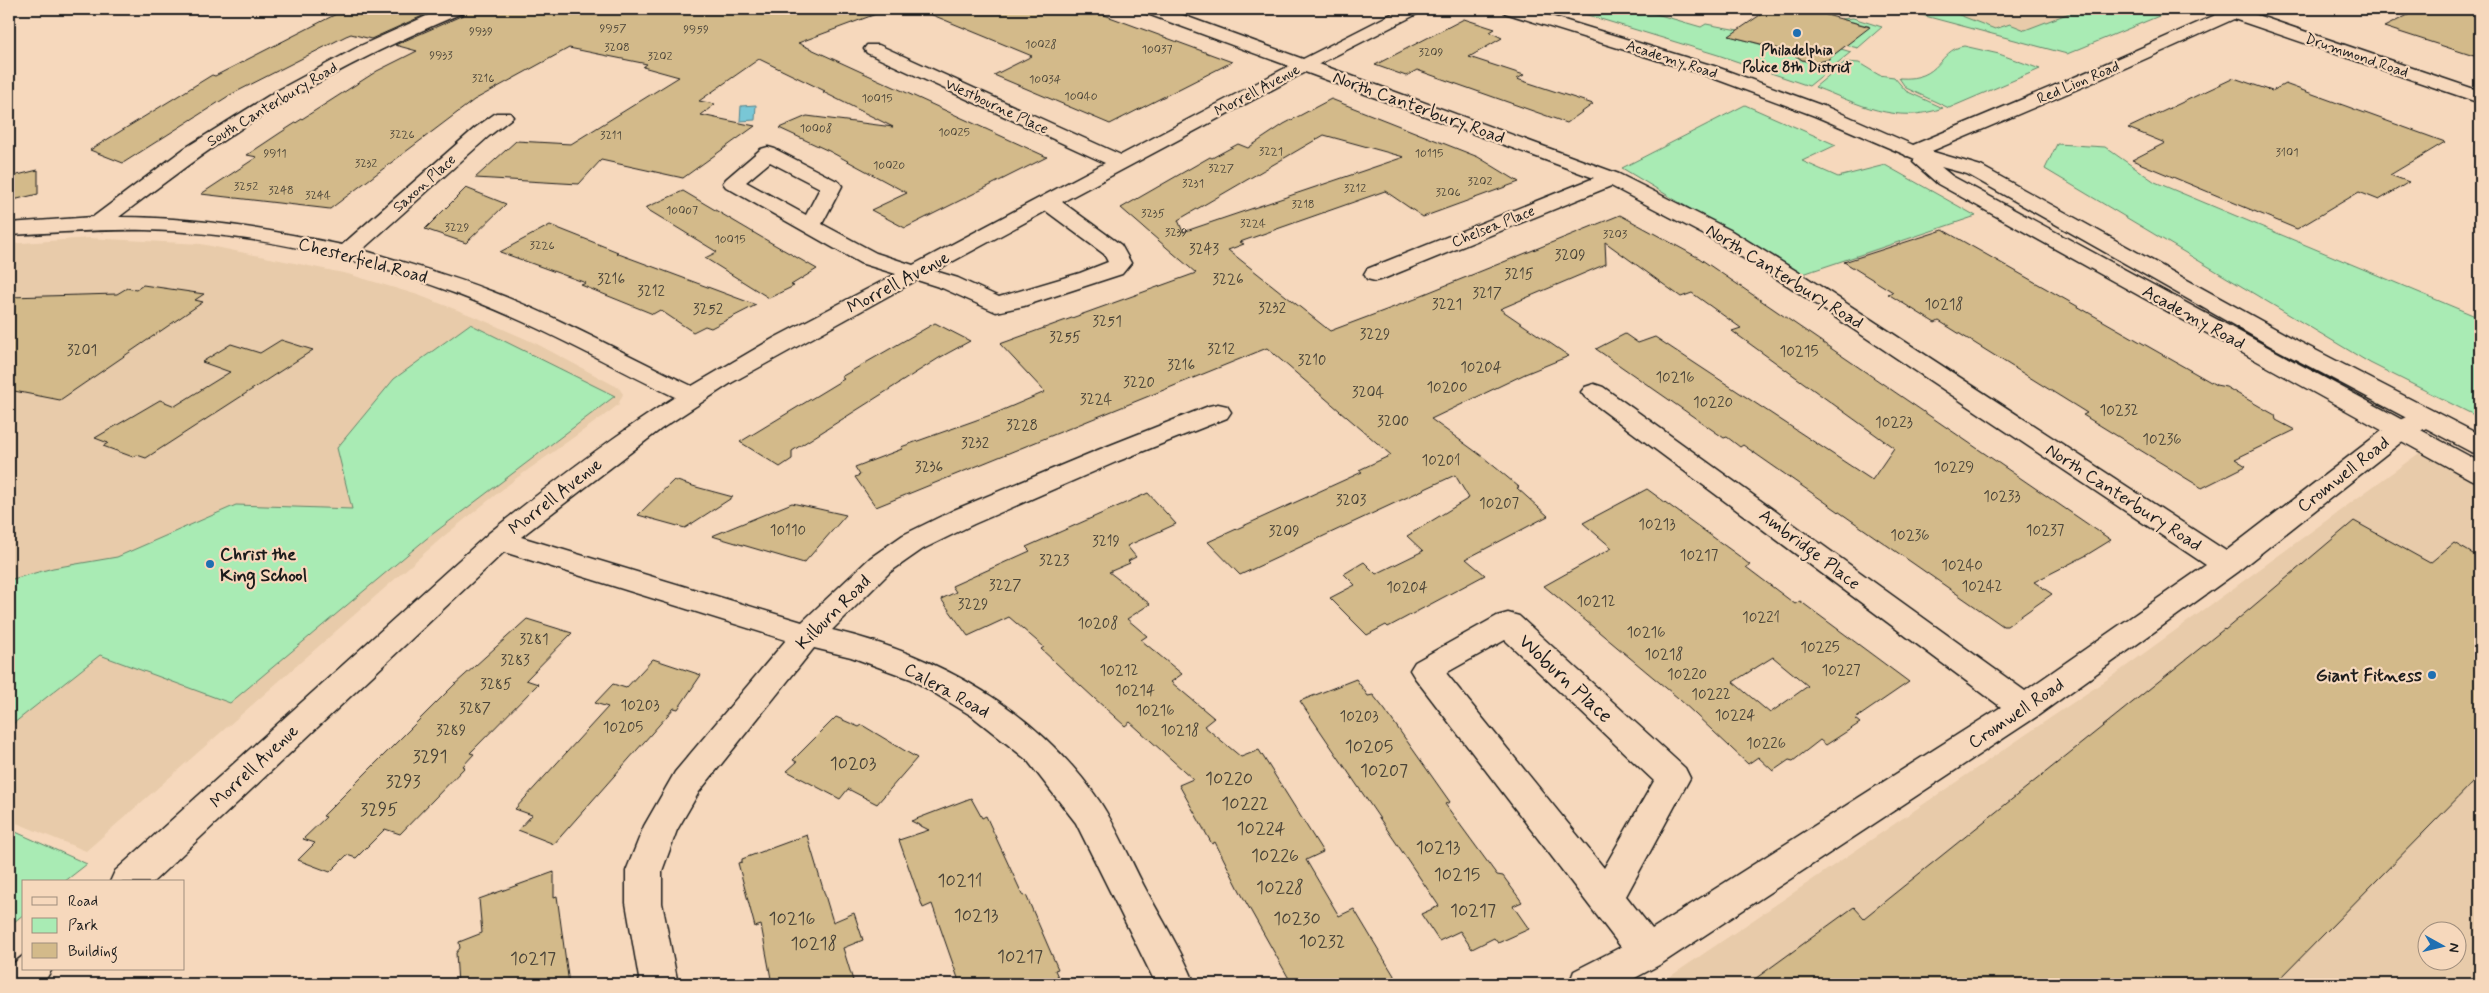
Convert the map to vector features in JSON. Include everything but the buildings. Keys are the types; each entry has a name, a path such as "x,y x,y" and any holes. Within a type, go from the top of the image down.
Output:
{"street":[{"name":"South Canterbury Road","path":"101,221 224,132 277,99 344,62 456,9"},
{"path":"1151,9 1304,64"},
{"name":"Morrell Avenue","path":"130,880 499,540 596,463 693,396 775,347 1304,64 1414,9"},
{"name":"Academy Road","path":"1511,9 1662,55 1776,94 1913,152 1945,180 2413,424 2480,473"},
{"name":"Red Lion Road","path":"1913,152 2088,78 2237,11"},
{"name":"Drummond Road","path":"2237,11 2480,97"},
{"name":"Westbourne Place","path":"873,49 1122,163"},
{"name":"North Canterbury Road","path":"1304,64 1612,178 1722,235 1798,282 2227,565"},
{"name":"Saxon Place","path":"347,252 482,132 503,117"},
{"name":"Chelsea Place","path":"1375,274 1612,178"},
{"path":"810,226 868,258 950,283 996,305 1016,301 1088,278 1114,269 1120,264 1113,250 1048,202"},
{"name":"Chesterfield Road","path":"9,229 101,221 249,234 347,252 454,286 547,324 693,396"},
{"name":"Ambridge Place","path":"1594,392 2025,708"},
{"name":"Kilburn Road","path":"659,984 644,902 644,871 661,826 687,782 807,635 873,572 912,542 973,513 1218,412"},
{"name":"Academy Road","path":"2413,424 2480,446"},
{"name":"Cromwell Road","path":"1588,984 1648,952 2025,708 2227,565 2413,424"},
{"name":"Calera Road","path":"499,540 807,635 856,647 922,671 983,707 1038,751 1088,813 1176,984"},
{"name":"Woburn Place","path":"1606,898 1673,778 1508,624 1426,670 1648,952"},
{"path":"17,984 32,970"}],"shaded area":[{"path":"1899,9 2174,9 2067,54"},
{"name":"Christ the King School","path":"89,238 201,244 348,274 418,295 478,318 537,344 619,388 623,394 618,405 518,477 444,536 86,851 9,820 9,244"},
{"path":"2422,451 2480,483 2480,984 1659,984 2121,670"}],"green space":[{"path":"1568,9 1639,9 1701,27 1706,24 1738,30 1730,36 1792,53 1799,59 1814,63 1828,60 1841,49 1851,52 1809,86 1718,55"},
{"path":"1899,9 1944,9 1995,29 2010,24 2025,30 2080,9 2176,9 2067,54"},
{"path":"1853,18 1882,27 1858,48 1845,45 1869,26 1841,19"},
{"path":"1964,46 1999,54 2040,69 1949,108 1906,88 1899,78 1913,78 1924,75 1938,65 1949,53"},
{"path":"1845,62 1859,63 1879,75 1894,77 1906,91 1943,108 1926,113 1893,113 1862,106 1815,87"},
{"path":"1745,105 1836,145 1802,161 1838,177 1885,165 1976,216 1800,275 1622,168"},
{"path":"2057,144 2105,147 2155,182 2480,318 2480,418 2370,363 2045,169"},
{"path":"470,324 615,396 426,539 230,703 100,655 9,727 9,580 53,568 117,557 236,505 352,509 337,448 394,379"},
{"path":"9,829 87,864 67,880 22,880 22,916 9,926"}],"water":[{"path":"756,105 755,120 740,121 741,106"}],"place":[{"name":"Philadelphia Police 8th District","path":"1797,33"},
{"name":"Christ the King School","path":"210,564"},
{"name":"Giant Fitness","path":"2432,675"}]}
